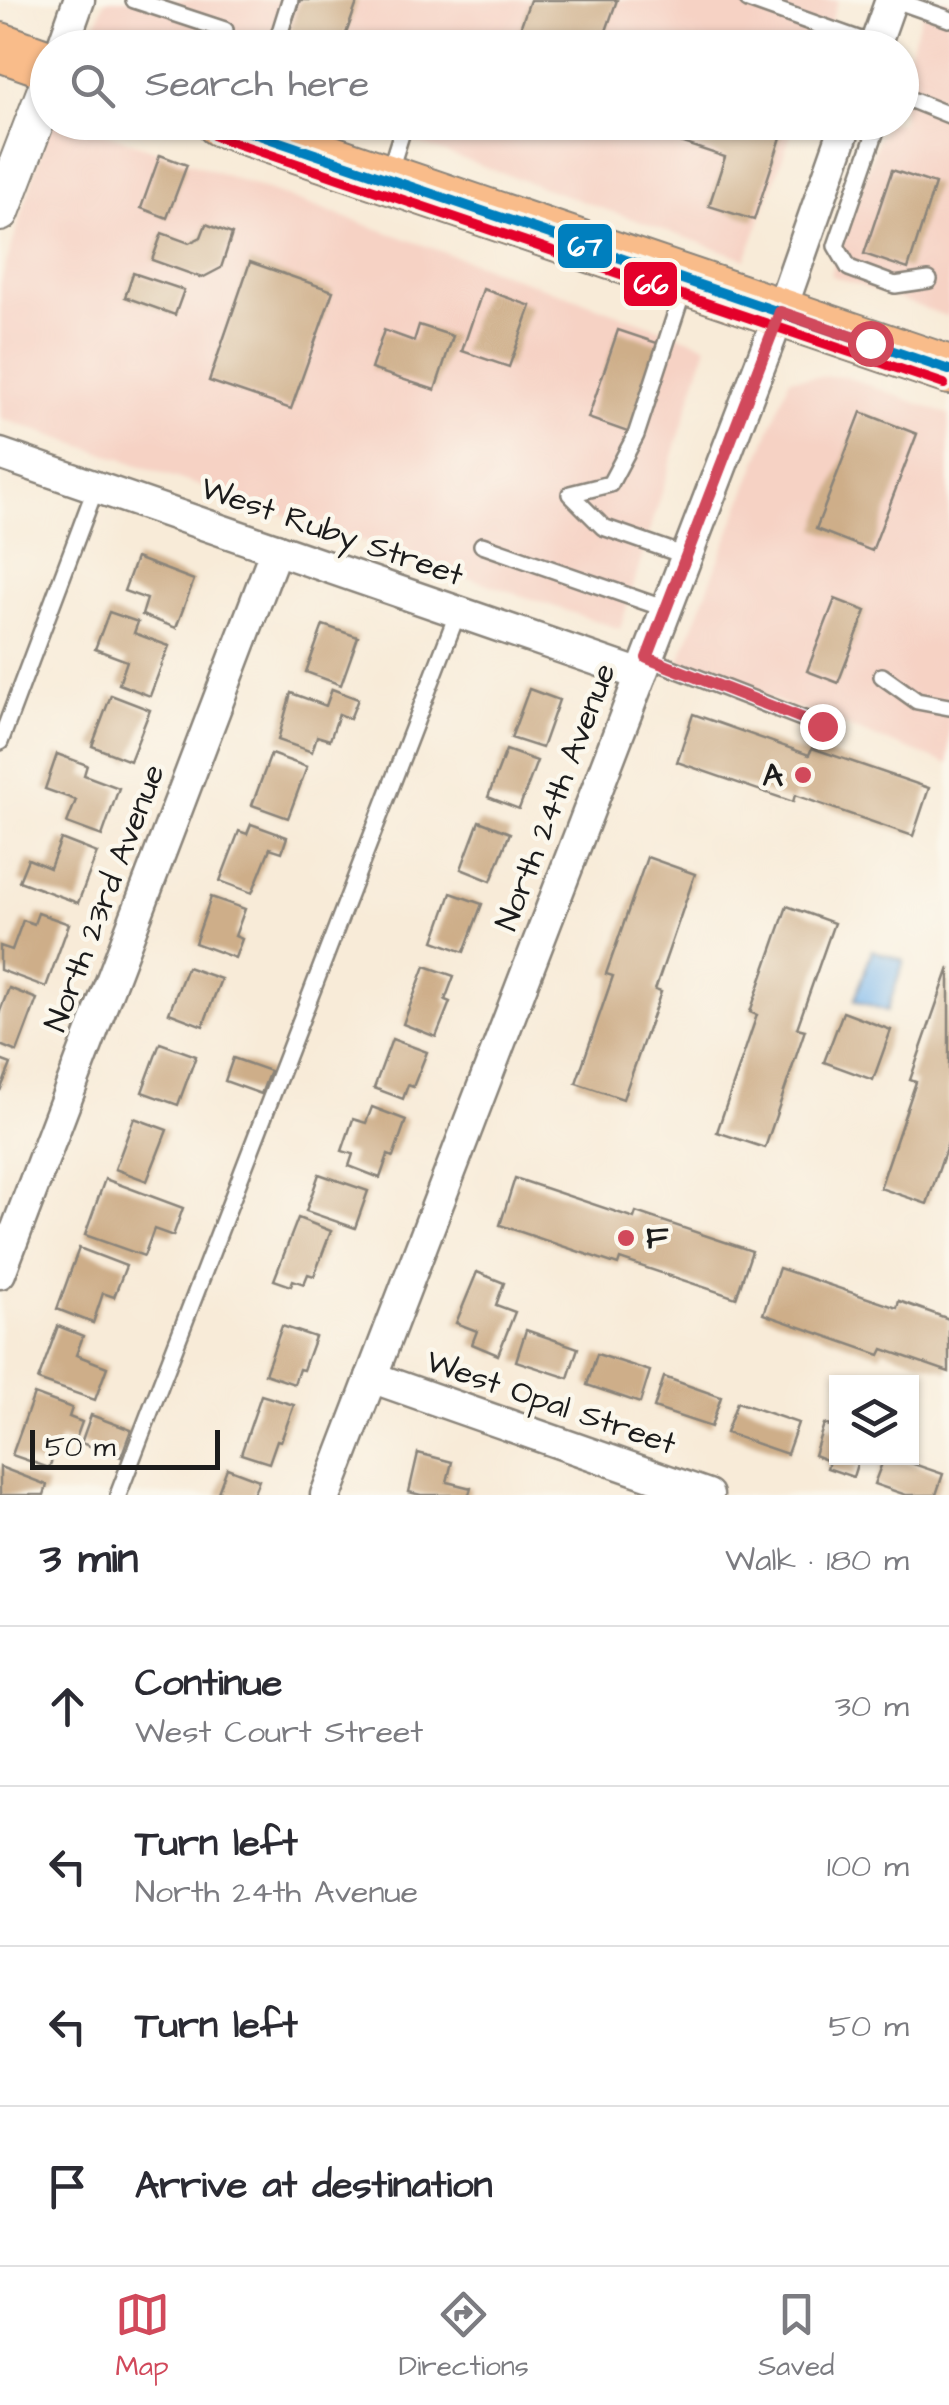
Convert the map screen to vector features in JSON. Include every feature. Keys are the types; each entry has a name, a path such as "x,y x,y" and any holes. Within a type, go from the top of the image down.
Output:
{"main road":[{"path":"0,47 30,58"},
{"path":"273,140 949,370"}],"street":[{"path":"68,30 79,0"},
{"path":"881,30 893,0"},
{"path":"0,212 30,134"},
{"name":"North 24th Avenue","path":"326,1495 780,312 842,140"},
{"name":"West Ruby Street","path":"0,454 458,612 644,667"},
{"name":"North 23rd Avenue","path":"0,1272 276,549"},
{"name":"West Opal Street","path":"371,1377 708,1495"}],"lane":[{"path":"134,0 226,30"},
{"path":"281,30 290,0"},
{"path":"748,0 831,30"},
{"path":"893,0 949,20"},
{"path":"919,103 949,115"},
{"path":"387,179 399,140"},
{"path":"872,140 836,246 849,268 895,284 929,280"},
{"path":"686,281 636,435 610,484 570,494 603,527 686,556"},
{"path":"0,742 96,487"},
{"path":"482,545 666,609"},
{"path":"118,1495 458,612"},
{"path":"644,667 822,726"},
{"path":"882,676 917,700 949,707"}],"shaded area":[{"path":"105,0 838,0 828,30 95,28"},
{"path":"927,0 949,0 949,317 830,275 878,140 919,140 917,30"},
{"path":"45,140 125,140 707,345 620,629 0,418 0,284"},
{"path":"409,140 789,140 746,259"},
{"path":"844,376 949,415 949,764 678,665 790,378"}],"water":[{"path":"872,950 904,961 887,1011 855,1000"}],"building":[{"path":"300,0 358,0 347,30 289,30"},
{"path":"530,0 617,0 606,30 519,30"},
{"path":"674,140 780,140 754,220 709,206 725,157"},
{"path":"160,155 187,165 167,218 141,208"},
{"path":"892,170 935,184 908,269 864,254"},
{"path":"206,224 232,234 221,268 202,278 152,260 162,233 189,243 201,237"},
{"path":"250,262 333,291 291,409 209,381"},
{"path":"133,273 184,290 175,315 125,297"},
{"path":"483,289 531,306 509,367 462,351"},
{"path":"419,325 453,336 435,390 371,369 384,330 414,341"},
{"path":"618,330 663,345 633,434 588,418"},
{"path":"861,412 917,434 872,551 816,529"},
{"path":"136,558 194,580 176,628 142,615 147,599 124,591"},
{"path":"835,599 866,611 838,683 807,671"},
{"path":"109,612 138,622 134,633 169,646 150,696 119,684 127,661 95,649"},
{"path":"323,625 358,637 341,685 306,672"},
{"path":"332,689 358,699 350,719 339,714 330,740 317,736 312,752 278,740 291,693 326,706"},
{"path":"529,689 559,700 542,748 511,738"},
{"path":"111,695 150,710 130,761 92,746"},
{"name":"A","path":"693,714 809,755 812,748 929,788 913,836 795,795 793,802 677,762"},
{"path":"506,750 537,761 519,809 488,797"},
{"path":"57,754 87,765 84,775 119,788 102,836 67,823 76,800 45,789"},
{"path":"271,754 307,767 288,818 252,805"},
{"path":"479,821 510,833 491,881 461,869"},
{"path":"251,824 287,837 282,852 270,848 252,893 220,881 239,831 247,834"},
{"path":"61,839 97,853 78,903 19,881 28,859 50,868"},
{"path":"647,857 695,874 655,990 661,992 623,1099 576,1083 613,976 606,974"},
{"path":"451,893 482,904 464,952 434,941"},
{"path":"211,897 245,909 235,936 242,939 235,958 195,943"},
{"path":"787,906 834,923 797,1028 805,1030 765,1148 717,1132 757,1015 750,1012"},
{"path":"38,913 69,924 46,987 0,970 0,946 12,950 23,920 34,924"},
{"path":"425,966 454,976 445,1000 450,1002 436,1037 403,1024"},
{"path":"187,967 221,979 203,1026 169,1013"},
{"path":"949,968 949,1140 927,1204 880,1188 916,1082 910,1080"},
{"path":"9,988 37,999 17,1052 0,1045 0,1011"},
{"path":"843,1012 891,1030 873,1080 824,1062"},
{"path":"392,1039 427,1052 413,1087 408,1085 403,1099 374,1088"},
{"path":"160,1043 196,1056 178,1105 142,1092"},
{"path":"233,1058 270,1071 261,1094 225,1081"},
{"path":"0,1060 11,1064 0,1091"},
{"path":"372,1107 406,1120 393,1157 388,1155 380,1178 349,1166 353,1154 342,1151 353,1119 366,1123"},
{"path":"134,1118 167,1130 147,1181 115,1169"},
{"path":"319,1174 368,1191 355,1228 306,1211"},
{"name":"F","path":"515,1178 634,1218 636,1212 752,1251 736,1298 620,1259 618,1265 500,1225"},
{"path":"105,1179 183,1208 173,1236 154,1229 144,1256 85,1235"},
{"path":"298,1218 331,1231 314,1276 308,1274 304,1284 293,1280 291,1286 274,1280"},
{"path":"79,1248 126,1266 114,1297 103,1293 93,1323 57,1309"},
{"path":"779,1268 897,1308 899,1301 949,1319 949,1372 883,1349 880,1355 763,1314"},
{"path":"477,1272 504,1283 496,1305 515,1312 498,1355 472,1344 477,1331 456,1323"},
{"path":"58,1326 83,1336 76,1355 107,1367 95,1400 38,1380"},
{"path":"282,1326 315,1337 294,1384 265,1374"},
{"path":"526,1330 578,1348 568,1378 516,1361"},
{"path":"597,1354 650,1371 640,1403 587,1385"},
{"path":"664,1377 721,1397 711,1427 654,1408"},
{"path":"34,1394 72,1408 69,1417 82,1422 74,1444 60,1439 49,1468 12,1455"},
{"path":"261,1395 294,1405 269,1463 241,1454"},
{"path":"737,1402 798,1423 787,1454 726,1433"},
{"path":"91,1415 131,1430 121,1457 81,1443"},
{"path":"824,1424 829,1426 829,1461 814,1455"},
{"path":"418,1453 452,1462 447,1482 471,1488 469,1495 409,1492"},
{"path":"829,1461 829,1465 857,1465 853,1477 827,1468"},
{"path":"881,1465 917,1465 943,1474 936,1495 906,1495 874,1484"},
{"path":"0,1467 47,1485 44,1495 0,1495"},
{"path":"227,1468 259,1480 253,1495 217,1495"}],"transit line":[{"name":"66","path":"227,140 944,384"},
{"name":"67","path":"274,140 949,370"}],"place":[{"name":"A","path":"803,775"},
{"name":"F","path":"626,1238"}],"route":[{"path":"822,726 647,658 780,312 870,343"}]}
